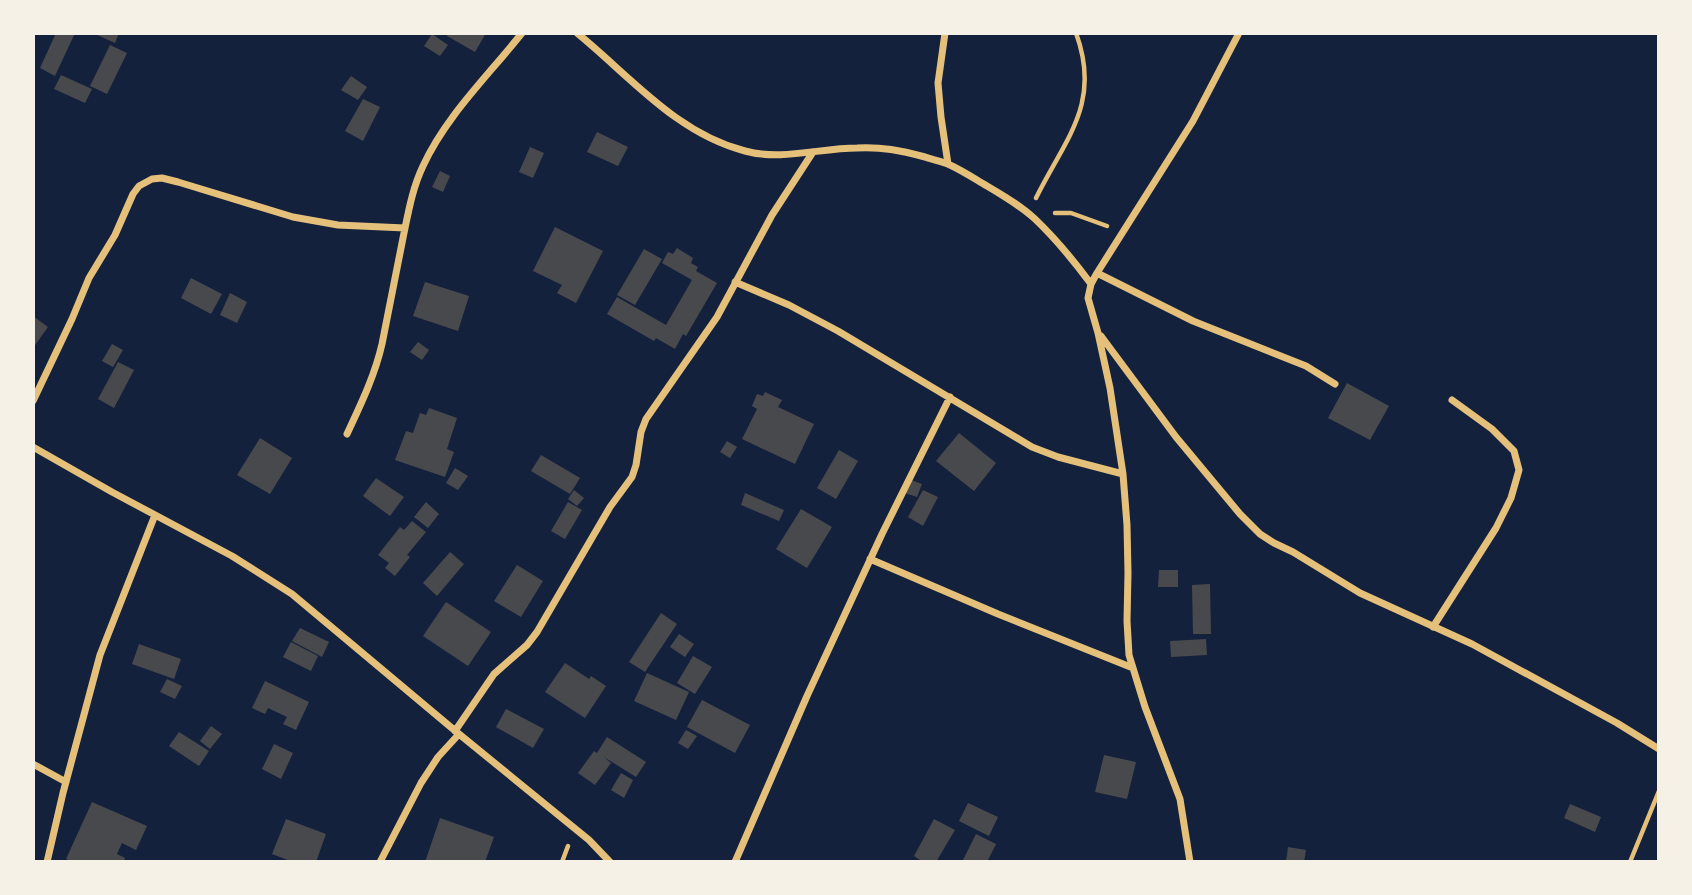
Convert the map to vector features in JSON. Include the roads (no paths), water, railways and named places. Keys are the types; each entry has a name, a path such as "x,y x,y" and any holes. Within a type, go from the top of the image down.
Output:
{"street":[{"path":"347,433 375,370 411,201 421,169 436,141 522,33"},
{"path":"577,33 671,115 706,137 747,152 780,155 840,148 879,147 900,150 948,164 1010,199 1031,216 1069,255 1091,284"},
{"path":"945,33 938,83 948,164"},
{"path":"1190,862 1180,799 1145,707 1129,655 1126,621 1128,561 1123,474 1110,388 1088,298 1097,273 1193,121 1239,33"},
{"path":"380,862 421,782 457,733 494,674 527,645 537,632 610,507 632,477 646,419 717,317 772,215 813,152"},
{"path":"33,401 89,278 115,236 133,194 139,186 152,179 162,178 178,182 293,218 338,225 405,228"},
{"path":"1097,273 1193,321 1306,366 1335,384"},
{"path":"735,282 789,305 838,331 1032,447 1058,457 1123,474"},
{"path":"1098,332 1176,437 1260,534 1360,593 1472,644 1659,748"},
{"path":"735,862 870,558 950,397"},
{"path":"1433,627 1496,528 1511,498 1519,470 1514,452 1492,429 1452,400"},
{"path":"33,447 232,556 292,594 589,840 610,862"},
{"path":"47,862 100,655 155,515"},
{"path":"870,558 998,614 1133,668"},
{"path":"33,764 66,782"}]}
